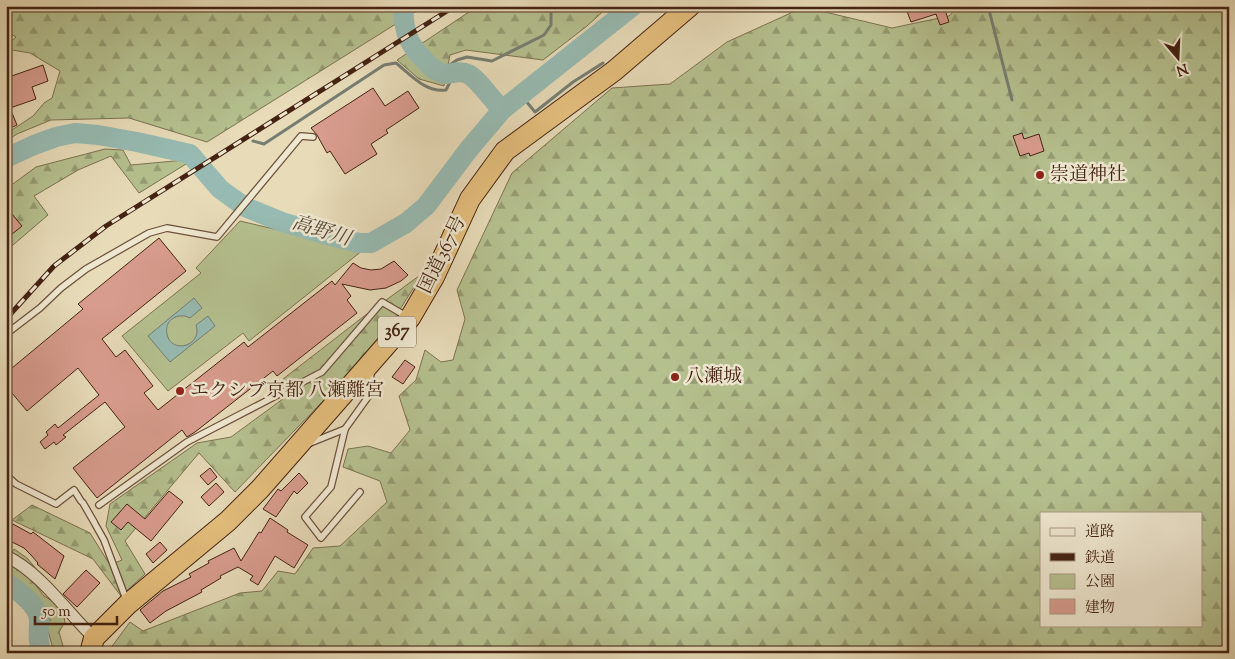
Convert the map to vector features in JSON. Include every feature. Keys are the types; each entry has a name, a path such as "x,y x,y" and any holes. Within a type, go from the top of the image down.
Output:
{"highway":[{"name":"国道367号","path":"92,645 128,604 228,521 260,489 410,318 434,278 470,199 505,152 614,71 690,6"}],"street":[{"path":"6,556 15,560 36,577 92,645"}],"lane":[{"path":"6,336 86,269 130,242 149,233 167,228 216,237 283,155 301,136 313,137"},
{"path":"89,512 187,442 322,372 382,302 410,318"},
{"path":"360,492 321,538 304,517 331,487 345,429 368,396 372,361"},
{"path":"296,448 345,429"},
{"path":"6,475 16,484 56,504 74,490 89,512 104,540 128,604"}],"green space":[{"path":"6,6 423,7 207,142 129,118 51,120 17,134 6,141 6,134 33,116 44,103 52,98 60,71 30,53 6,49 6,46 16,37 6,31"},
{"path":"478,6 568,6 569,9 573,6 609,6 587,26 543,60 466,50 450,55 444,86 419,79 397,60"},
{"path":"958,6 1229,6 1229,653 107,653 130,622 143,631 240,593 262,591 278,571 295,574 313,548 340,546 387,502 380,481 343,467 348,449 368,446 391,453 410,430 399,396 416,380 425,350 441,362 453,360 465,319 457,290 512,173 612,88 670,84 727,42 804,7 892,28 949,16"},
{"path":"105,149 123,150 131,165 185,160 186,164 139,193 111,156 78,170 34,196 48,215 6,251 6,189 36,167"},
{"path":"240,221 363,250 249,341 243,333 168,391 122,336 201,273 196,268"},
{"path":"423,273 392,322 326,398 235,492 199,453 125,541 145,574 121,596 93,559 12,520 32,505 90,533 110,565 122,560 106,526 110,504 197,443 231,437 287,396 283,379"},
{"path":"14,549 27,558 37,570 31,579 44,596 62,607 65,622 59,632 65,653 54,653 49,634 31,599 6,575 6,563"}],"water":[{"path":"194,298 202,308 190,318 179,316 170,321 167,334 170,341 180,346 191,343 197,332 196,325 208,316 215,326 170,362 148,336"}],"building":[{"path":"905,6 953,6 953,8 945,10 949,22 940,25 936,14 911,22"},
{"path":"43,65 48,81 32,87 36,99 10,108 17,125 6,130 6,78"},
{"path":"373,88 385,106 408,91 419,108 386,130 388,133 371,144 377,154 345,174 330,151 327,153 311,128"},
{"path":"1022,133 1024,139 1039,134 1044,151 1030,156 1029,153 1020,156 1013,136"},
{"path":"6,207 22,226 6,239"},
{"path":"159,238 186,271 102,339 116,357 125,350 153,386 144,393 158,410 244,342 248,347 332,281 335,285 353,263 361,268 371,270 381,269 394,261 408,275 401,281 386,288 370,290 342,284 351,296 347,300 357,313 277,376 273,371 195,432 187,437 182,430 97,498 73,468 125,427 105,402 63,435 66,437 56,445 54,442 45,449 40,442 48,435 46,432 55,424 58,428 99,395 78,368 27,411 6,386 6,373 83,309 78,304"},
{"path":"405,360 415,367 403,384 392,377"},
{"path":"210,468 217,477 208,485 200,476"},
{"path":"299,473 308,483 297,494 294,491 276,517 263,509 278,489 281,491"},
{"path":"216,483 224,492 209,506 201,497"},
{"path":"169,491 183,502 151,541 128,522 121,530 111,522 127,504 145,519"},
{"path":"270,518 288,530 287,532 308,545 294,568 275,556 258,585 250,580 253,576 238,567 220,576 221,578 201,590 202,592 166,611 150,623 140,610 163,591 191,577 189,574 209,563 208,561 234,548 241,561"},
{"path":"13,524 31,534 33,532 64,556 55,579 37,564 24,548 6,539"},
{"path":"160,542 167,550 153,563 146,554"},
{"path":"86,570 100,583 77,607 63,594"}],"waterway":[{"path":"403,6 408,38 421,57 432,67 443,73 459,72 468,74 481,85 502,110"},
{"path":"253,141 264,144 384,65 396,63 425,86 432,89 446,90 450,82 448,66 457,60 467,57 492,61 544,35 551,25 551,6"},
{"name":"高野川","path":"6,158 56,137 75,133 137,142 190,154 220,189 245,207 282,222 327,235 359,243 371,243 406,223 426,206 469,149 502,110 633,6"},
{"path":"988,6 1012,100"},
{"path":"521,95 535,112 573,82 603,63"},
{"name":"高野川","path":"6,583 27,599 36,610 42,653"}],"railway":[{"path":"6,319 54,266 106,226 455,6"}],"place":[{"name":"崇道神社","path":"1040,175"},
{"name":"八瀬城","path":"675,377"},
{"name":"エクシブ京都 八瀬離宮","path":"180,391"}]}
